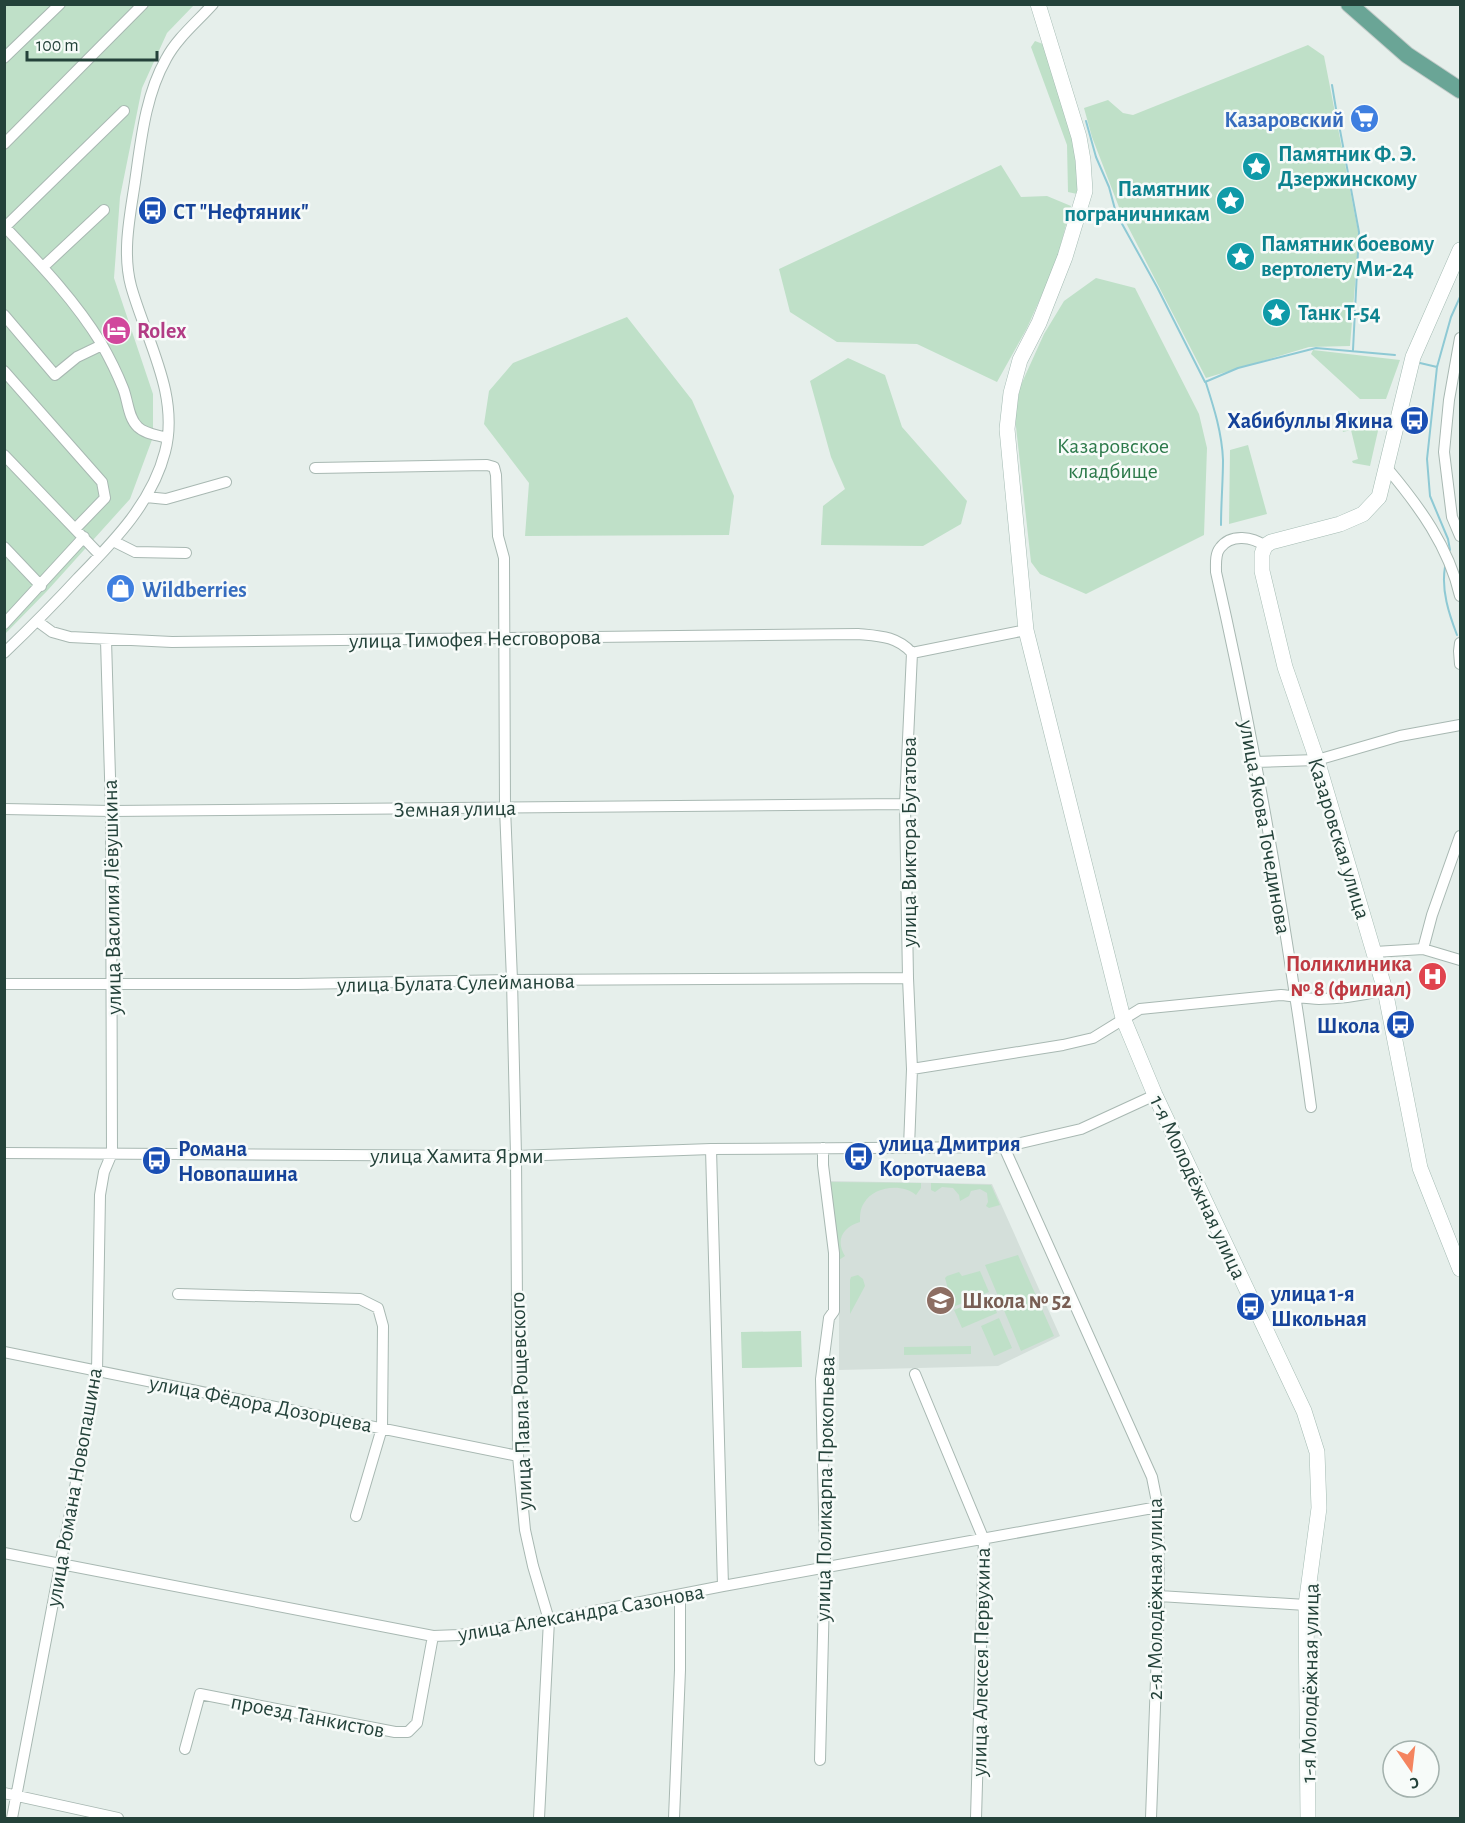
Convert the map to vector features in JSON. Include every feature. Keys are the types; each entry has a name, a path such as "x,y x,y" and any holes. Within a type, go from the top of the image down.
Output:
{"main road":[{"path":"1349,4 1407,55 1461,90"}],"street":[{"path":"4,58 60,4"},
{"path":"4,144 143,4"},
{"path":"4,652 38,621 112,541 147,497 160,467 167,438 169,413 164,387 131,284 127,254 129,228 140,148 153,89 166,57 213,4"},
{"name":"1-я Молодёжная улица","path":"1038,4 1079,137 1085,191 1065,257 1039,323 1020,360 1011,393 1007,429 1026,630 1123,1018 1155,1095 1304,1411 1317,1452 1319,1508 1305,1605 1308,1818"},
{"path":"124,111 5,226 78,309 102,345 123,389 137,426 146,432 167,438"},
{"path":"43,267 104,210"},
{"path":"1265,546 1282,538 1340,525 1363,514 1379,497 1413,357 1461,250"},
{"path":"4,315 55,375 77,357 102,345"},
{"path":"1461,338 1445,426 1444,452 1452,517 1461,536"},
{"path":"4,371 102,482 105,498 76,528"},
{"path":"4,455 100,555"},
{"name":"улица Павла Рощевского","path":"315,468 487,465 494,467 496,475 498,536 504,558 505,808 516,1156 518,1456 525,1530 549,1620 539,1818"},
{"path":"1387,468 1417,504 1458,570 1461,596"},
{"path":"1447,475 1461,474"},
{"path":"147,497 166,499 226,482"},
{"path":"4,624 84,537"},
{"name":"улица Якова Точединова","path":"1265,546 1251,538 1229,542 1219,549 1216,557 1216,572 1254,762 1296,996 1311,1107"},
{"path":"112,541 135,552 186,553"},
{"name":"Казаровская улица","path":"1265,546 1262,554 1262,571 1285,667 1317,760 1375,952 1385,990 1420,1168 1456,1248 1461,1269"},
{"path":"4,547 41,586"},
{"name":"улица Тимофея Несговорова","path":"38,621 52,632 70,637 172,642 858,634 887,637 904,644 912,653"},
{"path":"912,653 1026,630"},
{"name":"улица Василия Лёвушкина","path":"105,640 111,812 112,1153"},
{"path":"1461,643 1459,651 1461,664"},
{"name":"улица Виктора Бугатова","path":"909,1147 912,1069 905,804 912,653"},
{"path":"1254,762 1317,760 1400,736 1461,725"},
{"name":"Земная улица","path":"4,809 111,812 905,804"},
{"path":"1423,949 1432,915 1461,836"},
{"path":"1375,952 1423,949 1461,960"},
{"name":"улица Булата Сулейманова","path":"4,984 297,984 512,980 908,978"},
{"path":"912,1069 1063,1045 1093,1038 1140,1009 1296,996 1317,999 1358,996 1385,990"},
{"path":"909,1147 1004,1147 1081,1130 1155,1095"},
{"name":"улица Хамита Ярми","path":"4,1153 516,1156 711,1149 909,1147"},
{"name":"2-я Молодёжная улица","path":"1004,1147 1152,1476 1158,1507 1159,1596 1151,1818"},
{"name":"улица Поликарпа Прокопьева","path":"820,1760 824,1569 821,1379 829,1318 834,1311 834,1253 823,1148"},
{"path":"711,1149 723,1586"},
{"name":"улица Романа Новопашина","path":"12,1818 97,1372 100,1195 104,1172 112,1153"},
{"path":"178,1294 360,1299 378,1308 383,1326 382,1428 356,1516"},
{"name":"улица Фёдора Дозорцева","path":"4,1353 518,1456"},
{"name":"улица Алексея Первухина","path":"915,1374 984,1540 976,1818"},
{"name":"улица Александра Сазонова","path":"4,1553 433,1636 460,1635 1158,1507"},
{"path":"674,1818 680,1670 680,1596"},
{"path":"1159,1596 1305,1605"},
{"name":"проезд Танкистов","path":"185,1749 200,1694 394,1732 408,1732 417,1723 433,1636"},
{"path":"4,1793 89,1815 118,1818"}],"shaded area":[{"name":"Школа № 52","path":"829,1181 992,1184 1060,1336 998,1366 839,1370 839,1252"}],"green space":[{"path":"5,5 194,5 167,33 142,88 120,197 114,278 153,394 153,437 130,499 5,634"},
{"path":"1035,41 1043,44 1077,144 1080,175 1077,194 1068,192 1067,145 1031,47"},
{"path":"1308,45 1324,56 1359,236 1350,346 1309,347 1206,378 1122,215 1092,137 1084,108 1108,100 1123,113 1133,115"},
{"path":"1001,165 1021,197 1047,196 1071,206 1056,263 1027,328 997,382 917,344 837,342 790,312 779,269"},
{"name":"Казаровское кладбище","path":"1096,278 1135,288 1199,414 1207,448 1204,535 1086,594 1040,574 1031,562 1015,418 1020,387 1044,334 1064,301"},
{"path":"627,317 692,400 734,496 729,535 525,536 529,483 484,424 489,391 513,363"},
{"path":"1313,350 1400,360 1386,399 1360,399 1311,354"},
{"path":"848,358 885,375 902,427 967,501 961,524 923,546 821,545 823,506 845,489 831,457 810,381"},
{"path":"1349,411 1352,419 1380,422 1370,466 1352,461 1358,459 1351,430 1343,432 1339,417"},
{"path":"1248,445 1267,514 1229,524 1230,450"},
{"path":"830,1182 921,1183 921,1188 916,1195 903,1189 888,1188 869,1197 862,1208 860,1222 849,1227 842,1235 841,1245 845,1256 839,1260"},
{"path":"931,1183 991,1185 1000,1205 989,1208 986,1206 987,1193 980,1189 971,1191 969,1196 960,1201 959,1195 953,1188 942,1187 935,1192 931,1190"},
{"path":"1018,1255 1054,1336 1021,1351 985,1265"},
{"path":"980,1271 989,1292 953,1307 945,1278 959,1272 962,1276"},
{"path":"858,1275 863,1279 865,1286 850,1314 850,1280 851,1277"},
{"path":"990,1295 997,1313 962,1328 954,1310"},
{"path":"999,1318 1012,1348 994,1356 981,1326"},
{"path":"801,1331 802,1367 742,1368 741,1332"},
{"path":"971,1346 971,1354 904,1355 904,1347"}],"waterway":[{"path":"1332,85 1338,121"},
{"path":"1086,121 1116,213 1205,382 1238,368 1316,348 1395,355"},
{"path":"1340,130 1359,232 1353,350"},
{"path":"1450,550 1448,539 1430,496 1427,459 1437,367 1451,317 1460,297"},
{"path":"1420,363 1437,367"},
{"path":"1206,383 1221,440 1223,468 1221,525"},
{"path":"1445,567 1445,593 1457,635"}],"place":[{"name":"Казаровский","path":"1365,119"},
{"name":"Памятник Ф. Э. Дзержинскому","path":"1257,166"},
{"name":"Памятник пограничникам","path":"1231,201"},
{"name":"СТ \"Нефтяник\"","path":"152,211"},
{"name":"Памятник боевому вертолету Ми-24","path":"1240,256"},
{"name":"Танк Т-54","path":"1277,312"},
{"name":"Rolex","path":"116,330"},
{"name":"Хабибуллы Якина","path":"1414,420"},
{"name":"Wildberries","path":"121,589"},
{"name":"Поликлиника № 8 (филиал)","path":"1433,976"},
{"name":"Школа","path":"1401,1025"},
{"name":"улица Дмитрия Коротчаева","path":"858,1156"},
{"name":"Романа Новопашина","path":"157,1161"},
{"name":"Школа № 52","path":"941,1300"},
{"name":"улица 1-я Школьная","path":"1250,1306"}]}
